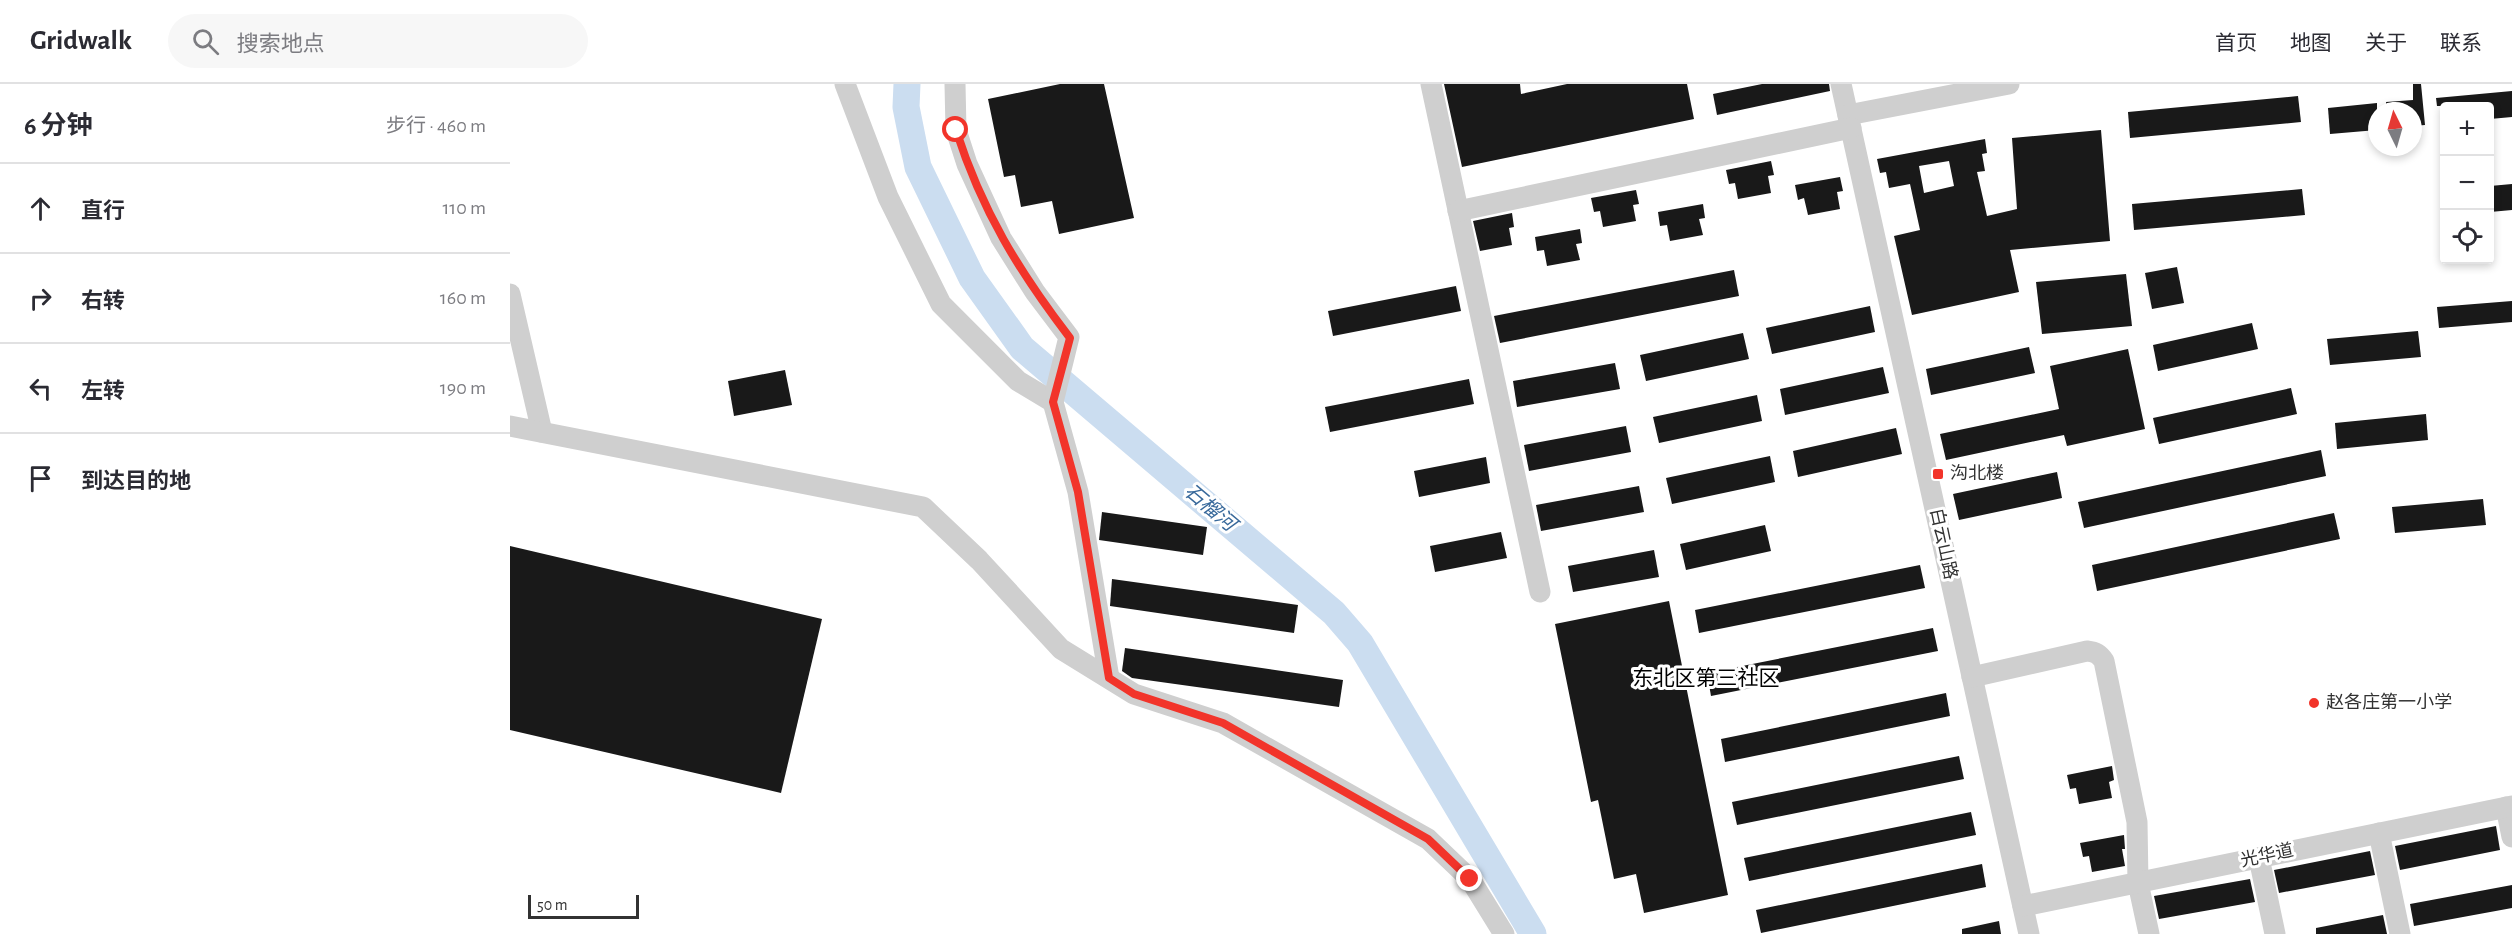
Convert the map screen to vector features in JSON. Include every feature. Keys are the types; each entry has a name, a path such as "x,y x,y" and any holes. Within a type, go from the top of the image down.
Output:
{"street":[{"path":"845,84 888,197 941,304 1018,381 1053,399"},
{"path":"955,84 956,130 967,164 1001,238 1035,292 1070,338 1053,399 1078,492 1109,678"},
{"path":"1431,84 1540,592"},
{"name":"白云山路","path":"1841,84 2029,934"},
{"path":"1458,211 2009,84"},
{"path":"510,294 542,432"},
{"path":"510,426 923,507 979,560 1061,649 1134,694 1223,723 1428,839 1470,879 1504,934"},
{"path":"1972,677 2087,651 2096,652 2104,661 2137,822 2138,883 2149,934"},
{"path":"2509,807 2512,837"},
{"name":"光华道","path":"2023,906 2509,807"},
{"path":"2379,833 2400,934"},
{"path":"2259,858 2275,934"}],"building":[{"path":"1060,84 1104,84 1134,218 1059,234 1052,201 1021,207 1015,175 1004,177 988,99"},
{"path":"1444,84 1520,84 1521,94 1567,84 1687,84 1694,119 1462,167"},
{"path":"1762,84 1829,84 1830,91 1717,115 1713,94"},
{"path":"2413,84 2421,84 2425,125 2422,125 2422,102 2386,102 2413,100"},
{"path":"2512,91 2512,117 2494,119 2494,102 2440,102 2440,106 2437,106 2436,98"},
{"path":"2298,96 2301,122 2130,138 2128,112"},
{"path":"2368,104 2368,131 2330,134 2328,108"},
{"path":"2101,130 2110,241 2010,250 2019,292 1912,315 1894,236 1920,230 1910,184 1889,188 1886,172 1880,173 1877,159 1985,139 1987,153 1982,154 1985,171 1977,172 1987,216 2017,209 2012,138","holes":["1949,161 1954,186 1924,193 1919,166"]},
{"path":"1771,161 1774,175 1768,176 1771,193 1738,199 1735,183 1729,184 1726,170"},
{"path":"1840,177 1843,191 1837,192 1840,209 1808,215 1804,198 1798,200 1795,185"},
{"path":"2512,184 2512,210 2494,212 2494,186"},
{"path":"2302,189 2305,215 2134,230 2132,204"},
{"path":"1636,190 1639,204 1633,205 1636,221 1603,227 1600,211 1594,212 1591,198"},
{"path":"1703,204 1705,218 1699,219 1703,235 1670,241 1667,225 1660,226 1658,212"},
{"path":"1512,213 1514,227 1509,228 1512,245 1480,251 1473,221"},
{"path":"1580,229 1582,243 1576,244 1580,260 1547,266 1544,250 1537,251 1535,237"},
{"path":"2177,267 2184,303 2152,309 2145,273"},
{"path":"1734,270 1739,296 1500,343 1494,316"},
{"path":"2126,274 2132,326 2042,334 2036,282"},
{"path":"1456,286 1461,311 1333,336 1328,311"},
{"path":"2512,301 2512,322 2439,328 2437,307"},
{"path":"1870,306 1875,332 1772,354 1766,328"},
{"path":"2252,323 2258,349 2158,371 2153,345"},
{"path":"2418,331 2421,357 2330,365 2327,339"},
{"path":"1743,333 1749,359 1646,381 1640,355"},
{"path":"2029,347 2035,373 1931,395 1926,369"},
{"path":"2128,349 2145,429 2067,446 2064,435 1946,460 1940,434 2059,409 2050,366"},
{"path":"1615,363 1620,389 1517,407 1513,381"},
{"path":"1883,367 1889,393 1785,415 1780,389"},
{"path":"785,370 792,405 734,416 728,381"},
{"path":"1469,379 1474,404 1330,432 1325,407"},
{"path":"2291,388 2297,414 2159,444 2153,418"},
{"path":"1757,395 1762,421 1659,443 1653,417"},
{"path":"2426,414 2428,440 2337,449 2335,423"},
{"path":"1626,426 1631,452 1529,471 1524,445"},
{"path":"1896,428 1902,454 1798,477 1793,451"},
{"path":"2321,450 2326,476 2084,528 2078,502"},
{"path":"1770,456 1775,482 1672,504 1666,478"},
{"path":"1486,457 1490,483 1419,497 1414,471"},
{"path":"2057,472 2062,498 1959,520 1953,494"},
{"path":"1639,486 1644,512 1541,531 1536,505"},
{"path":"2483,499 2486,525 2395,533 2392,507"},
{"path":"1102,512 1207,527 1203,555 1099,540"},
{"path":"2334,513 2340,539 2097,591 2092,565"},
{"path":"1765,525 1771,551 1686,570 1680,544"},
{"path":"1501,532 1507,558 1435,572 1430,546"},
{"path":"510,546 822,619 781,793 510,730"},
{"path":"1654,550 1659,577 1573,592 1568,566"},
{"path":"1920,565 1925,588 1699,633 1695,610"},
{"path":"1112,579 1298,605 1294,633 1110,606"},
{"path":"1669,601 1728,895 1644,913 1636,874 1614,879 1598,800 1591,802 1555,624"},
{"path":"1933,628 1938,651 1711,696 1707,673"},
{"path":"1125,648 1343,680 1339,707 1132,678 1122,671"},
{"path":"1946,693 1950,716 1725,762 1721,739"},
{"path":"1959,756 1964,779 1737,825 1732,802"},
{"path":"2112,766 2114,780 2109,782 2112,798 2079,804 2076,788 2070,789 2067,775"},
{"path":"1971,812 1976,835 1749,881 1744,858"},
{"path":"2496,826 2500,850 2400,870 2395,846"},
{"path":"2124,835 2125,849 2122,849 2125,866 2092,872 2089,856 2083,857 2080,843"},
{"path":"2370,851 2375,875 2279,893 2274,870"},
{"path":"1982,864 1986,887 1761,933 1756,910"},
{"path":"2250,879 2255,902 2159,919 2154,896"},
{"path":"2512,885 2512,908 2414,926 2410,904"},
{"path":"2383,915 2387,934 2316,934 2316,928"},
{"path":"1999,921 2001,934 1962,934 1962,929"}],"waterway":[{"name":"石榴河","path":"907,84 906,107 918,167 972,278 1022,348 1334,613 1360,643 1533,934"}],"place":[{"name":"沟北楼","path":"1938,474"},
{"name":"赵各庄第一小学","path":"2314,703"}],"district":[{"name":"东北区第三社区","path":"1706,678"}],"route":[{"path":"956,130 967,164 1001,238 1035,292 1070,338 1053,402 1078,492 1109,678 1134,694 1223,723 1428,839 1470,879"}]}
